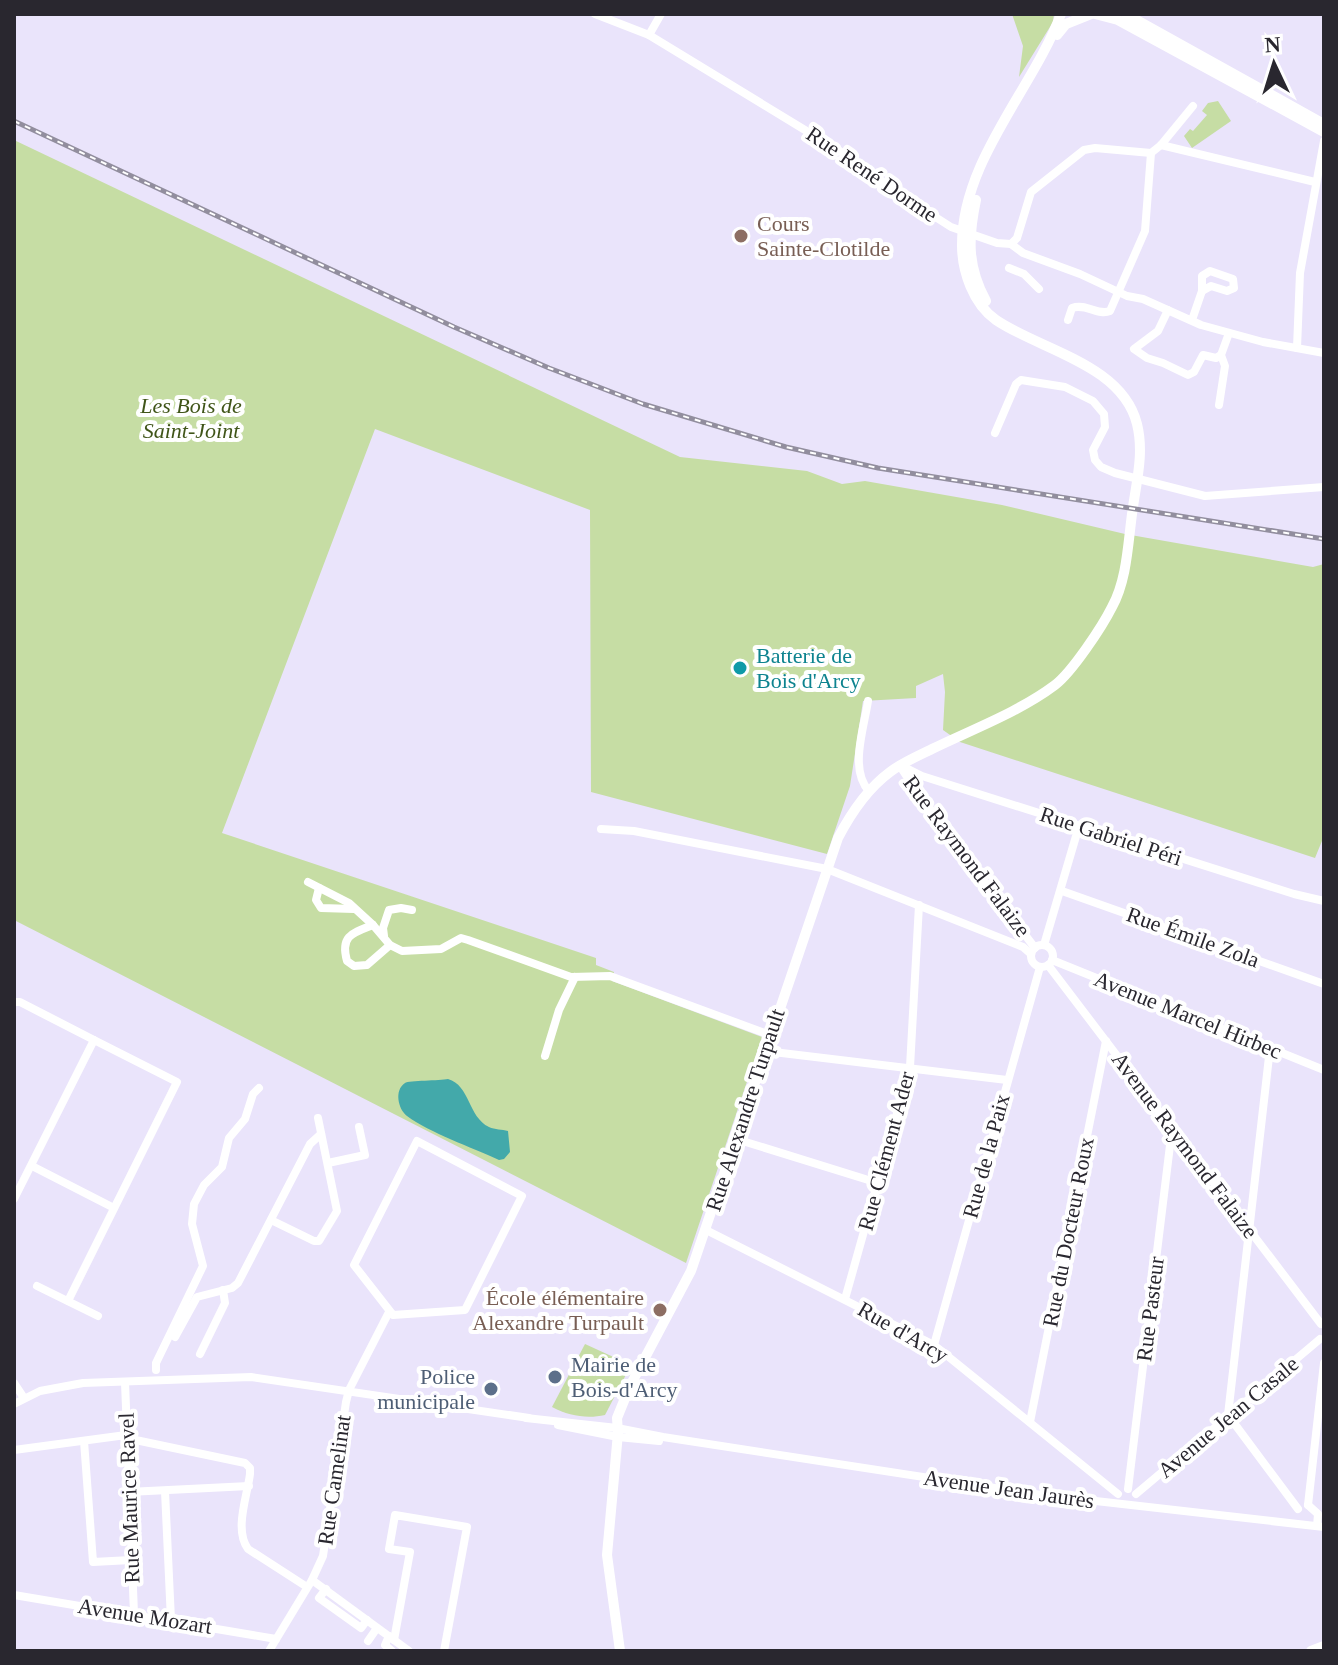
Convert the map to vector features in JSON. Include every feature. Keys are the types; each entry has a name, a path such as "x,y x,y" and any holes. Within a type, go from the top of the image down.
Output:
{"main road":[{"path":"966,231 972,190 992,142 1062,14 1118,20 1324,132"},
{"path":"1126,14 1324,124"},
{"path":"966,231 978,193 1015,111 1054,38 1066,24 1086,15"},
{"name":"Rue Alexandre Turpault","path":"613,1477 617,1418 691,1271 827,869 847,819 869,791 900,765 1057,683 1113,606 1121,582 1141,449 1137,423 1130,406 1120,391 1082,364 997,321 983,306 967,278 963,262 966,231"},
{"path":"613,1477 604,1510 601,1554 613,1651"},
{"path":"613,1477 607,1555 620,1651"},
{"path":"1311,1651 1324,1646"}],"street":[{"name":"Rue René Dorme","path":"595,14 649,35 821,139 951,227 997,243 1011,244 1028,255 1229,333 1324,353"},
{"path":"649,35 661,14"},
{"path":"1011,244 1017,238 1031,192 1084,150 1095,148 1151,153 1193,106"},
{"path":"1297,348 1300,273 1324,141"},
{"path":"1161,145 1315,182"},
{"path":"1068,320 1072,308 1076,306 1108,313 1120,292 1145,231 1151,153"},
{"path":"1021,273 1028,255"},
{"path":"1009,268 1033,280 1039,289"},
{"path":"1192,320 1202,291"},
{"path":"1168,310 1158,331 1134,349 1138,353 1188,375 1194,372 1203,355 1216,358 1221,355"},
{"path":"1219,405 1225,366 1221,355 1229,333"},
{"path":"995,433 1016,384 1021,380 1065,387 1093,401 1104,414 1105,427 1093,450 1095,460 1101,467 1115,473 1205,496 1324,487"},
{"path":"868,701 858,771 869,791"},
{"name":"Rue Gabriel Péri","path":"900,765 922,776 1324,901"},
{"name":"Rue Raymond Falaize","path":"900,765 1037,949"},
{"path":"601,829 634,831 827,869 1023,947 1037,949 1051,951 1046,964 1032,961 1037,949 1062,891 1079,826"},
{"path":"308,882 355,909 390,945 402,951 441,949 461,938 575,977 610,976 770,1035"},
{"path":"319,888 316,900 321,908 355,909"},
{"name":"Rue Émile Zola","path":"1062,891 1324,984"},
{"name":"Rue Clément Ader","path":"845,1299 910,1067 919,905"},
{"path":"384,937 383,928 389,910 412,910"},
{"path":"373,925 347,938 343,945 347,961 354,966 367,965 390,945"},
{"name":"Avenue Raymond Falaize","path":"1046,964 1323,1323"},
{"name":"Avenue Marcel Hirbec","path":"1046,964 1324,1070"},
{"name":"Rue de la Paix","path":"934,1345 1007,1080 1046,964"},
{"path":"545,1056 559,1010 575,977"},
{"path":"14,1002 20,1002 177,1082 68,1301"},
{"path":"14,1199 94,1040"},
{"name":"Rue du Docteur Roux","path":"1030,1422 1106,1041"},
{"path":"1270,1048 1228,1415 1298,1509"},
{"path":"765,1051 1007,1080"},
{"path":"156,1381 156,1363 203,1266 192,1215 198,1194 222,1167 229,1138 245,1119 253,1094 259,1088"},
{"path":"271,1220 319,1241 337,1211 318,1118"},
{"path":"328,1163 365,1155 359,1127"},
{"name":"Rue Pasteur","path":"1139,1507 1132,1491 1172,1129"},
{"path":"156,1370 197,1297 238,1283 310,1144 321,1134"},
{"path":"736,1139 878,1183"},
{"path":"417,1141 522,1196 465,1310 393,1315 389,1312 354,1265 417,1141"},
{"path":"32,1166 114,1208"},
{"name":"Rue d'Arcy","path":"706,1230 934,1345 1030,1422 1117,1499"},
{"path":"37,1286 98,1316"},
{"path":"200,1354 225,1303 223,1290"},
{"name":"Rue Camelinat","path":"269,1651 323,1556 349,1390 389,1312"},
{"path":"1322,1341 1318,1333 1323,1323"},
{"name":"Avenue Jean Casale","path":"1132,1491 1322,1341"},
{"path":"1321,1527 1316,1507 1324,1363"},
{"name":"Avenue Jean Jaurès","path":"14,1404 61,1386 260,1377 992,1488 1117,1499 1139,1507 1321,1527"},
{"name":"Rue Maurice Ravel","path":"125,1382 134,1614"},
{"path":"14,1383 24,1398"},
{"path":"14,1450 126,1437 245,1463 250,1468 242,1528 243,1542 248,1549 309,1584 326,1589 409,1651"},
{"path":"84,1441 93,1562 131,1560"},
{"path":"128,1492 249,1486"},
{"path":"165,1491 171,1620"},
{"path":"1117,1499 1132,1491"},
{"path":"1298,1509 1316,1507"},
{"path":"1293,1524 1298,1509"},
{"path":"392,1651 385,1645 392,1638 410,1552 389,1549 395,1515 467,1527 444,1651"},
{"name":"Avenue Mozart","path":"14,1595 276,1639"},
{"path":"368,1641 377,1628"}],"green space":[{"path":"1012,14 1054,14 1053,22 1019,77 1023,46"},
{"path":"1218,101 1231,121 1192,148 1184,136 1207,115 1202,111 1208,103"},
{"name":"Les Bois de Saint-Joint","path":"14,140 680,457 807,471 842,484 865,481 1002,505 1125,534 1313,567 1324,564 1324,836 1315,858 960,742 943,730 943,674 916,686 916,698 863,701 850,786 827,854 591,792 590,510 375,429 222,833 596,958 596,965 614,972 612,981 762,1037 686,1263 14,920"},
{"path":"585,1344 631,1365 605,1415 578,1416 552,1407"}],"shaded area":[{"path":"448,1079 461,1088 482,1122 491,1128 508,1131 510,1152 504,1159 499,1160 439,1134 404,1113 398,1095 405,1083"}],"railway":[{"path":"14,121 454,327 643,404 786,447 878,468 1324,539"}],"place":[{"name":"Cours Sainte-Clotilde","path":"741,236"},
{"name":"Batterie de Bois d'Arcy","path":"740,668"},
{"name":"École élémentaire Alexandre Turpault","path":"660,1310"},
{"name":"Mairie de Bois-d'Arcy","path":"555,1377"},
{"name":"Police municipale","path":"491,1389"}]}
